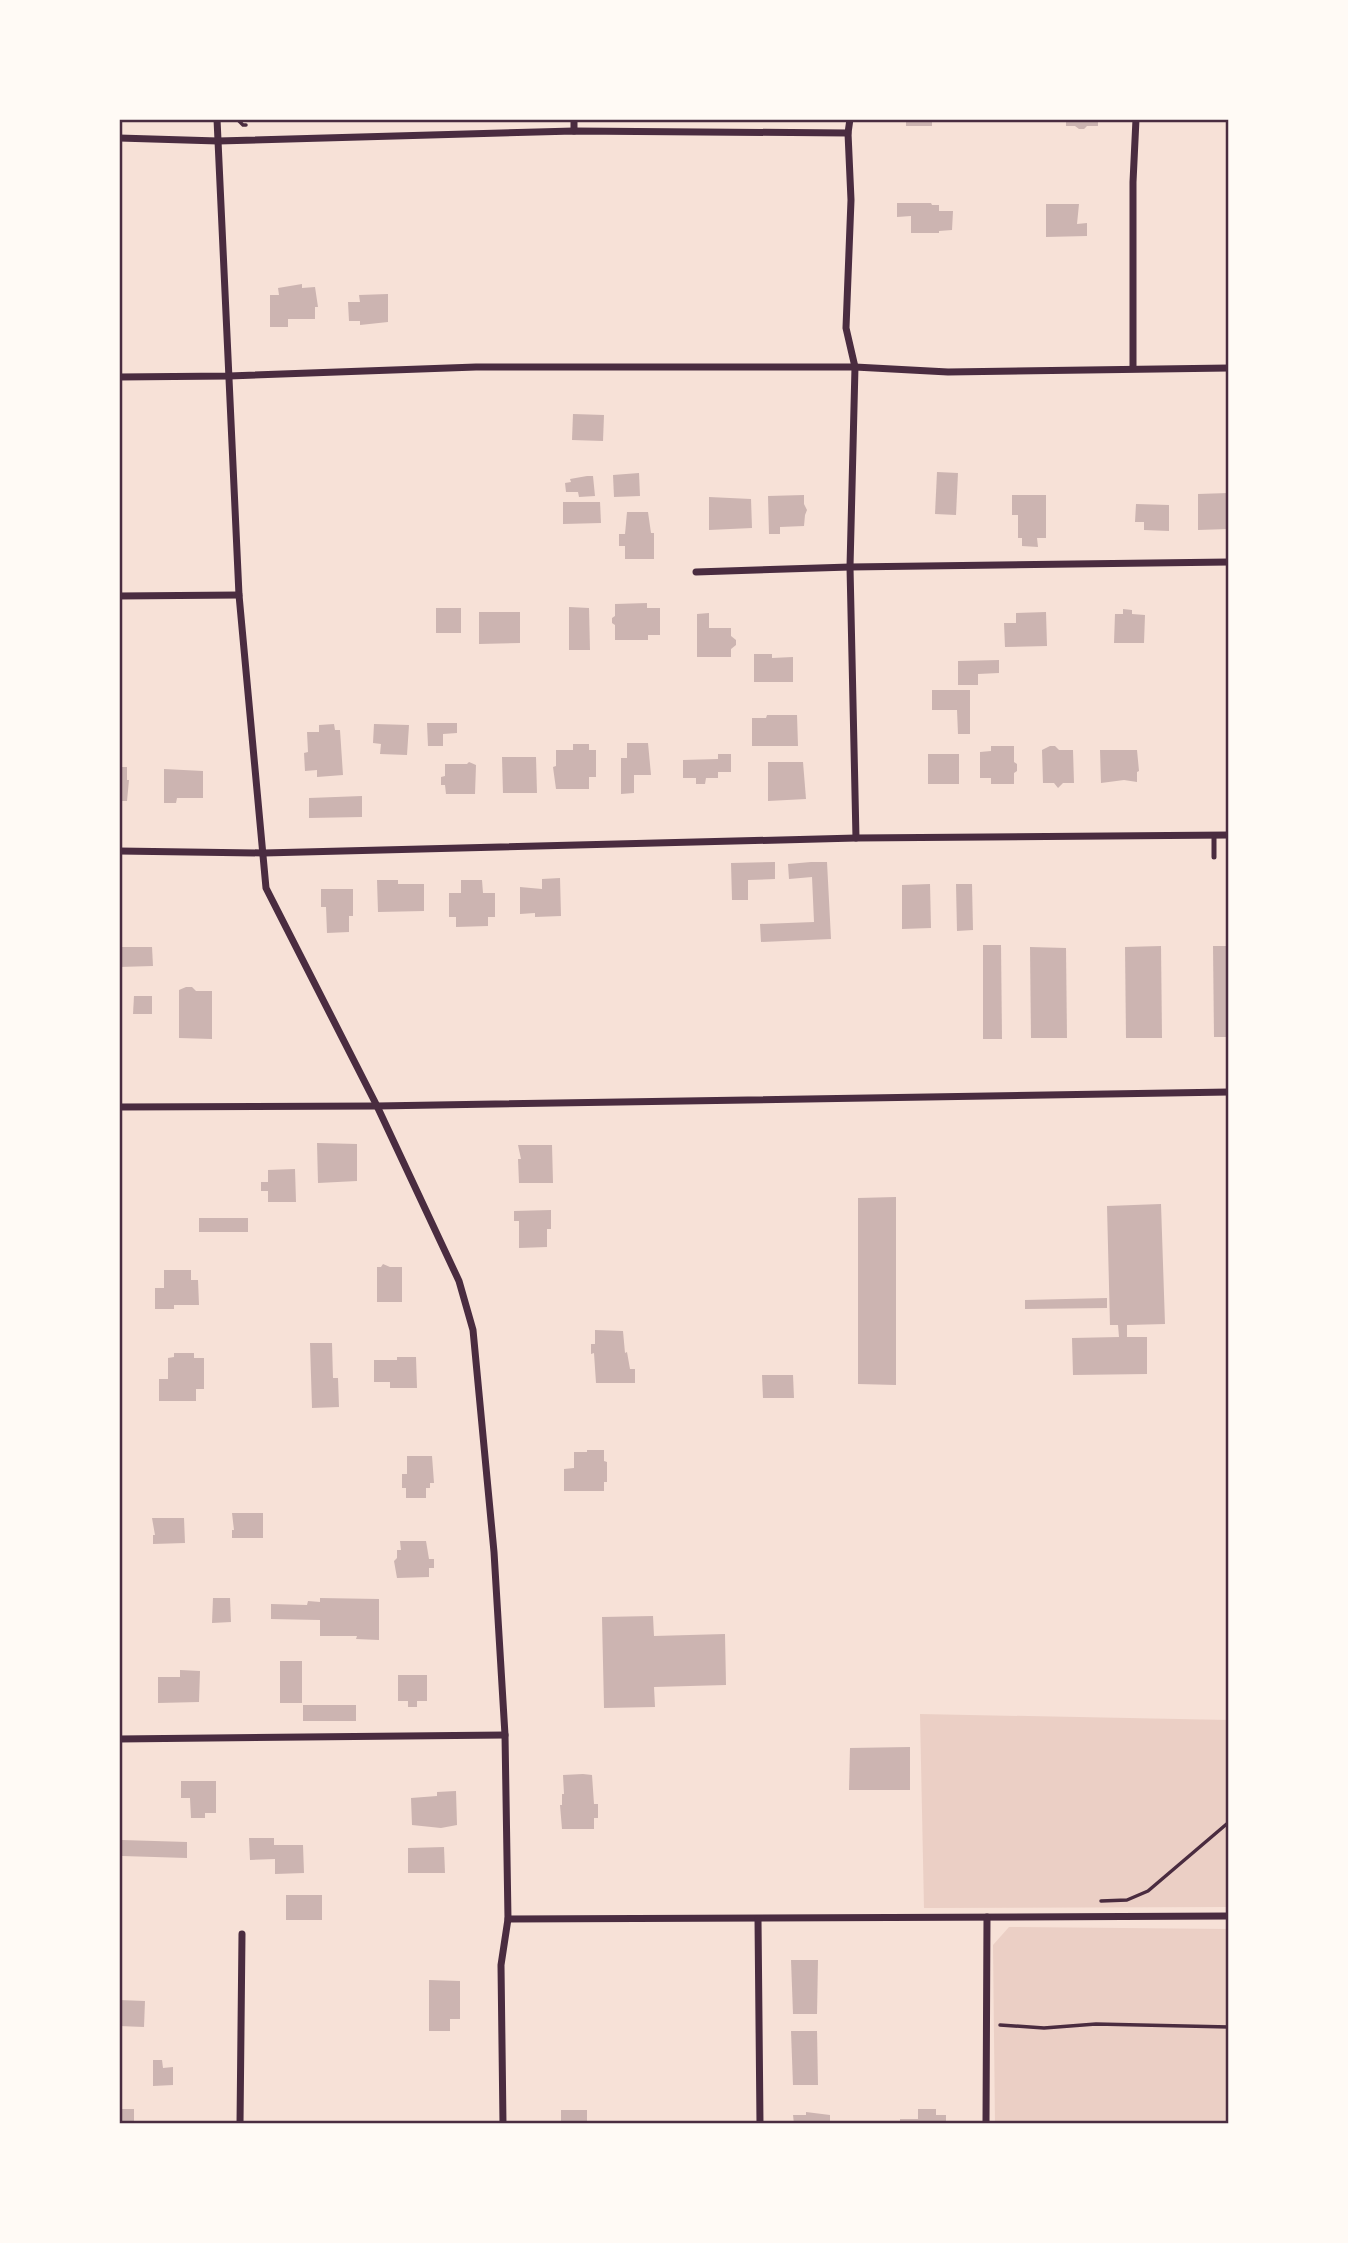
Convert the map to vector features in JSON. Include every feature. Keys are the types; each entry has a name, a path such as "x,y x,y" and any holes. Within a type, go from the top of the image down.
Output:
{"street":[{"path":"217,119 239,595 266,888 377,1106 459,1281 473,1330 494,1552 505,1735 508,1919 501,1965 503,2124"},
{"path":"574,119 574,131"},
{"path":"850,119 848,133 852,200 846,328 856,367 850,567 856,838"},
{"path":"1133,368 1133,181 1136,119"},
{"path":"119,138 218,141 574,131 848,133"},
{"path":"119,377 475,367 856,367 948,372 1229,368"},
{"path":"695,572 1229,562"},
{"path":"119,596 239,595"},
{"path":"119,851 264,853 856,838 1229,835"},
{"path":"119,1107 377,1106 1229,1092"},
{"path":"119,1740 505,1735"},
{"path":"508,1919 1229,1916"},
{"path":"986,2124 987,1917"},
{"path":"758,1919 760,2124"},
{"path":"240,2124 242,1934"}],"lane":[{"path":"1214,835 1214,857"}],"path":[{"path":"1095,1901 1127,1900 1148,1891 1229,1822"},
{"path":"986,2024 1044,2028 1096,2024 1229,2027"}],"shaded area":[{"path":"920,1714 1229,1720 1229,1907 924,1908"},
{"path":"1009,1927 1229,1929 1229,2124 995,2124 993,1945"}],"building":[{"path":"906,119 932,119 932,126 906,126"},
{"path":"1066,119 1098,119 1098,126 1079,129 1066,126"},
{"path":"897,203 931,203 939,205 939,211 953,211 952,230 911,233 911,216 897,217"},
{"path":"1046,204 1079,204 1077,224 1087,223 1087,236 1046,237"},
{"path":"302,284 302,288 315,287 318,307 315,307 315,319 288,319 288,327 270,327 270,295 279,295 278,288"},
{"path":"388,294 388,322 360,325 360,321 349,321 348,302 360,302 359,295"},
{"path":"573,414 604,415 603,441 572,440"},
{"path":"937,472 958,473 956,515 935,514"},
{"path":"639,473 640,496 614,497 613,475"},
{"path":"593,476 595,496 579,497 578,492 566,492 565,483 571,482 570,479"},
{"path":"1228,493 1228,529 1198,530 1198,494"},
{"path":"804,495 807,510 804,526 780,527 780,534 769,534 768,496"},
{"path":"1012,495 1046,495 1046,538 1037,538 1038,547 1022,546 1022,538 1018,538 1018,515 1012,515"},
{"path":"709,497 751,499 752,528 709,530"},
{"path":"563,502 600,502 601,523 563,524"},
{"path":"1136,504 1169,505 1169,531 1144,530 1144,522 1135,522"},
{"path":"627,512 648,512 651,533 654,533 654,559 625,559 625,546 619,546 619,534 625,534"},
{"path":"647,603 647,608 660,608 660,635 648,635 648,640 615,640 612,618 615,616 615,604"},
{"path":"569,607 589,608 590,650 569,650"},
{"path":"436,608 461,608 461,633 436,633"},
{"path":"1123,609 1132,610 1132,614 1145,615 1144,643 1114,643 1115,614 1123,614"},
{"path":"479,612 520,612 520,643 479,644"},
{"path":"1046,612 1047,646 1005,647 1004,623 1016,623 1016,613"},
{"path":"709,613 709,628 731,628 731,636 736,640 736,645 731,649 731,657 697,657 697,614"},
{"path":"754,654 772,654 772,658 793,657 793,682 754,682"},
{"path":"999,660 999,673 978,674 978,685 958,685 958,661"},
{"path":"932,690 970,690 970,734 958,734 957,710 932,710"},
{"path":"767,715 797,715 798,746 752,746 752,718 766,718"},
{"path":"427,723 457,723 457,733 443,734 443,746 428,746"},
{"path":"334,724 335,730 340,730 343,775 317,777 317,770 305,771 307,732 319,732 319,725"},
{"path":"374,724 409,725 407,755 380,754 381,744 373,743"},
{"path":"627,743 648,743 651,775 634,775 634,793 621,794 621,758 627,758"},
{"path":"573,744 589,744 589,750 596,750 596,777 589,777 589,789 556,789 553,767 556,766 556,750 573,750"},
{"path":"991,746 1014,746 1017,771 1014,773 1014,784 991,784 991,778 980,778 980,752 991,751"},
{"path":"1050,746 1059,750 1073,750 1074,783 1063,783 1058,788 1054,783 1043,783 1042,750"},
{"path":"1100,750 1137,750 1137,782 1124,780 1101,783"},
{"path":"718,754 731,754 731,772 718,772 718,778 706,778 705,784 696,784 696,778 683,778 683,760 718,759"},
{"path":"928,754 959,754 959,784 928,784"},
{"path":"502,757 536,757 537,793 503,793"},
{"path":"469,762 476,765 475,794 446,794 445,785 441,785 441,777 445,776 445,764"},
{"path":"768,762 803,762 806,799 768,801"},
{"path":"119,767 127,767 127,801 119,801"},
{"path":"164,769 203,771 203,798 177,798 176,803 164,803"},
{"path":"362,796 362,817 309,818 309,798"},
{"path":"775,862 775,879 748,880 748,900 732,900 731,863"},
{"path":"827,862 831,939 761,942 760,924 814,922 812,877 789,879 788,864"},
{"path":"560,878 561,916 535,917 535,913 520,914 520,887 542,889 542,879"},
{"path":"377,880 398,880 398,884 424,884 424,911 378,912"},
{"path":"461,880 482,880 483,893 495,893 495,917 488,917 488,926 456,927 456,917 449,917 449,893 461,893"},
{"path":"930,884 931,928 902,929 902,885"},
{"path":"956,884 972,884 973,930 957,931"},
{"path":"321,889 353,889 353,916 349,916 349,932 327,933 326,907 321,907"},
{"path":"983,945 1001,945 1002,1039 983,1039"},
{"path":"1161,946 1162,1038 1126,1038 1125,947"},
{"path":"1213,946 1229,946 1229,1037 1214,1037"},
{"path":"119,947 152,947 153,966 119,967"},
{"path":"1030,947 1066,948 1067,1038 1031,1038"},
{"path":"192,987 196,991 212,991 212,1039 179,1038 179,990"},
{"path":"134,996 152,996 152,1014 133,1014"},
{"path":"317,1143 357,1144 357,1181 318,1183"},
{"path":"518,1145 552,1145 553,1183 519,1183 518,1159 521,1159"},
{"path":"295,1169 296,1202 268,1202 268,1191 261,1191 261,1182 268,1182 268,1170"},
{"path":"896,1197 896,1385 858,1384 858,1198"},
{"path":"1161,1204 1165,1324 1127,1325 1127,1337 1147,1337 1147,1374 1073,1375 1072,1338 1119,1337 1118,1325 1110,1325 1107,1206"},
{"path":"551,1210 547,1247 519,1248 519,1221 514,1221 514,1211"},
{"path":"199,1218 248,1218 248,1232 199,1232"},
{"path":"383,1264 402,1267 402,1302 377,1302 377,1267"},
{"path":"164,1270 191,1270 191,1280 198,1280 199,1305 174,1305 174,1309 155,1309 155,1288 164,1288"},
{"path":"1107,1298 1107,1308 1025,1309 1025,1300"},
{"path":"595,1330 623,1331 630,1369 635,1369 635,1383 596,1383 594,1353 591,1354 591,1344 595,1344"},
{"path":"310,1343 332,1343 333,1378 338,1378 339,1407 312,1408"},
{"path":"174,1353 194,1353 194,1358 204,1358 204,1389 196,1389 196,1401 159,1401 159,1379 168,1379 168,1358 174,1357"},
{"path":"397,1357 416,1357 417,1388 390,1388 390,1382 374,1382 374,1360 397,1360"},
{"path":"762,1375 793,1375 794,1398 763,1398"},
{"path":"604,1450 607,1482 604,1482 604,1491 564,1491 564,1469 574,1468 574,1452"},
{"path":"407,1456 432,1456 434,1483 430,1483 430,1488 426,1488 426,1498 406,1498 406,1488 402,1488 402,1474 407,1474"},
{"path":"232,1513 263,1513 263,1538 232,1538"},
{"path":"152,1518 184,1518 185,1543 153,1544 155,1535"},
{"path":"400,1541 426,1541 429,1559 434,1559 434,1568 429,1568 429,1577 397,1578 394,1561 397,1558 397,1550 401,1550"},
{"path":"213,1598 230,1598 231,1622 212,1623"},
{"path":"320,1598 379,1599 379,1640 356,1639 357,1636 320,1636 320,1620 271,1619 271,1604 307,1605 308,1601 320,1602"},
{"path":"653,1616 654,1636 725,1634 726,1685 654,1687 655,1707 604,1708 602,1617"},
{"path":"280,1661 302,1661 302,1703 280,1703"},
{"path":"180,1670 200,1671 199,1702 158,1703 158,1677 180,1677"},
{"path":"398,1675 427,1675 427,1701 417,1701 417,1707 408,1707 408,1701 398,1701"},
{"path":"303,1705 356,1705 356,1721 303,1721"},
{"path":"910,1747 910,1790 849,1790 850,1748"},
{"path":"563,1775 592,1775 594,1804 598,1804 598,1818 594,1818 594,1829 562,1829 560,1805 564,1794"},
{"path":"181,1781 216,1781 216,1813 205,1813 205,1818 191,1818 190,1798 181,1798"},
{"path":"456,1791 457,1825 441,1828 412,1825 411,1798"},
{"path":"249,1838 274,1838 274,1845 303,1845 304,1873 275,1874 275,1859 250,1860"},
{"path":"122,1840 187,1842 187,1858 122,1856"},
{"path":"444,1847 445,1873 408,1873 408,1848"},
{"path":"286,1895 322,1895 322,1920 286,1920"},
{"path":"791,1960 818,1960 817,2014 793,2014"},
{"path":"429,1980 460,1981 460,2019 450,2019 450,2031 429,2031"},
{"path":"119,2000 145,2001 144,2027 119,2026"},
{"path":"791,2031 817,2031 818,2085 793,2085"},
{"path":"153,2060 162,2060 163,2068 173,2067 173,2085 153,2086"},
{"path":"119,2109 134,2109 134,2124 119,2124"},
{"path":"918,2109 936,2109 936,2115 946,2115 946,2124 900,2124 900,2119 918,2119"},
{"path":"561,2110 587,2110 587,2124 556,2124 556,2121 561,2121"},
{"path":"806,2112 830,2115 830,2124 794,2124 793,2115 806,2115"}]}
